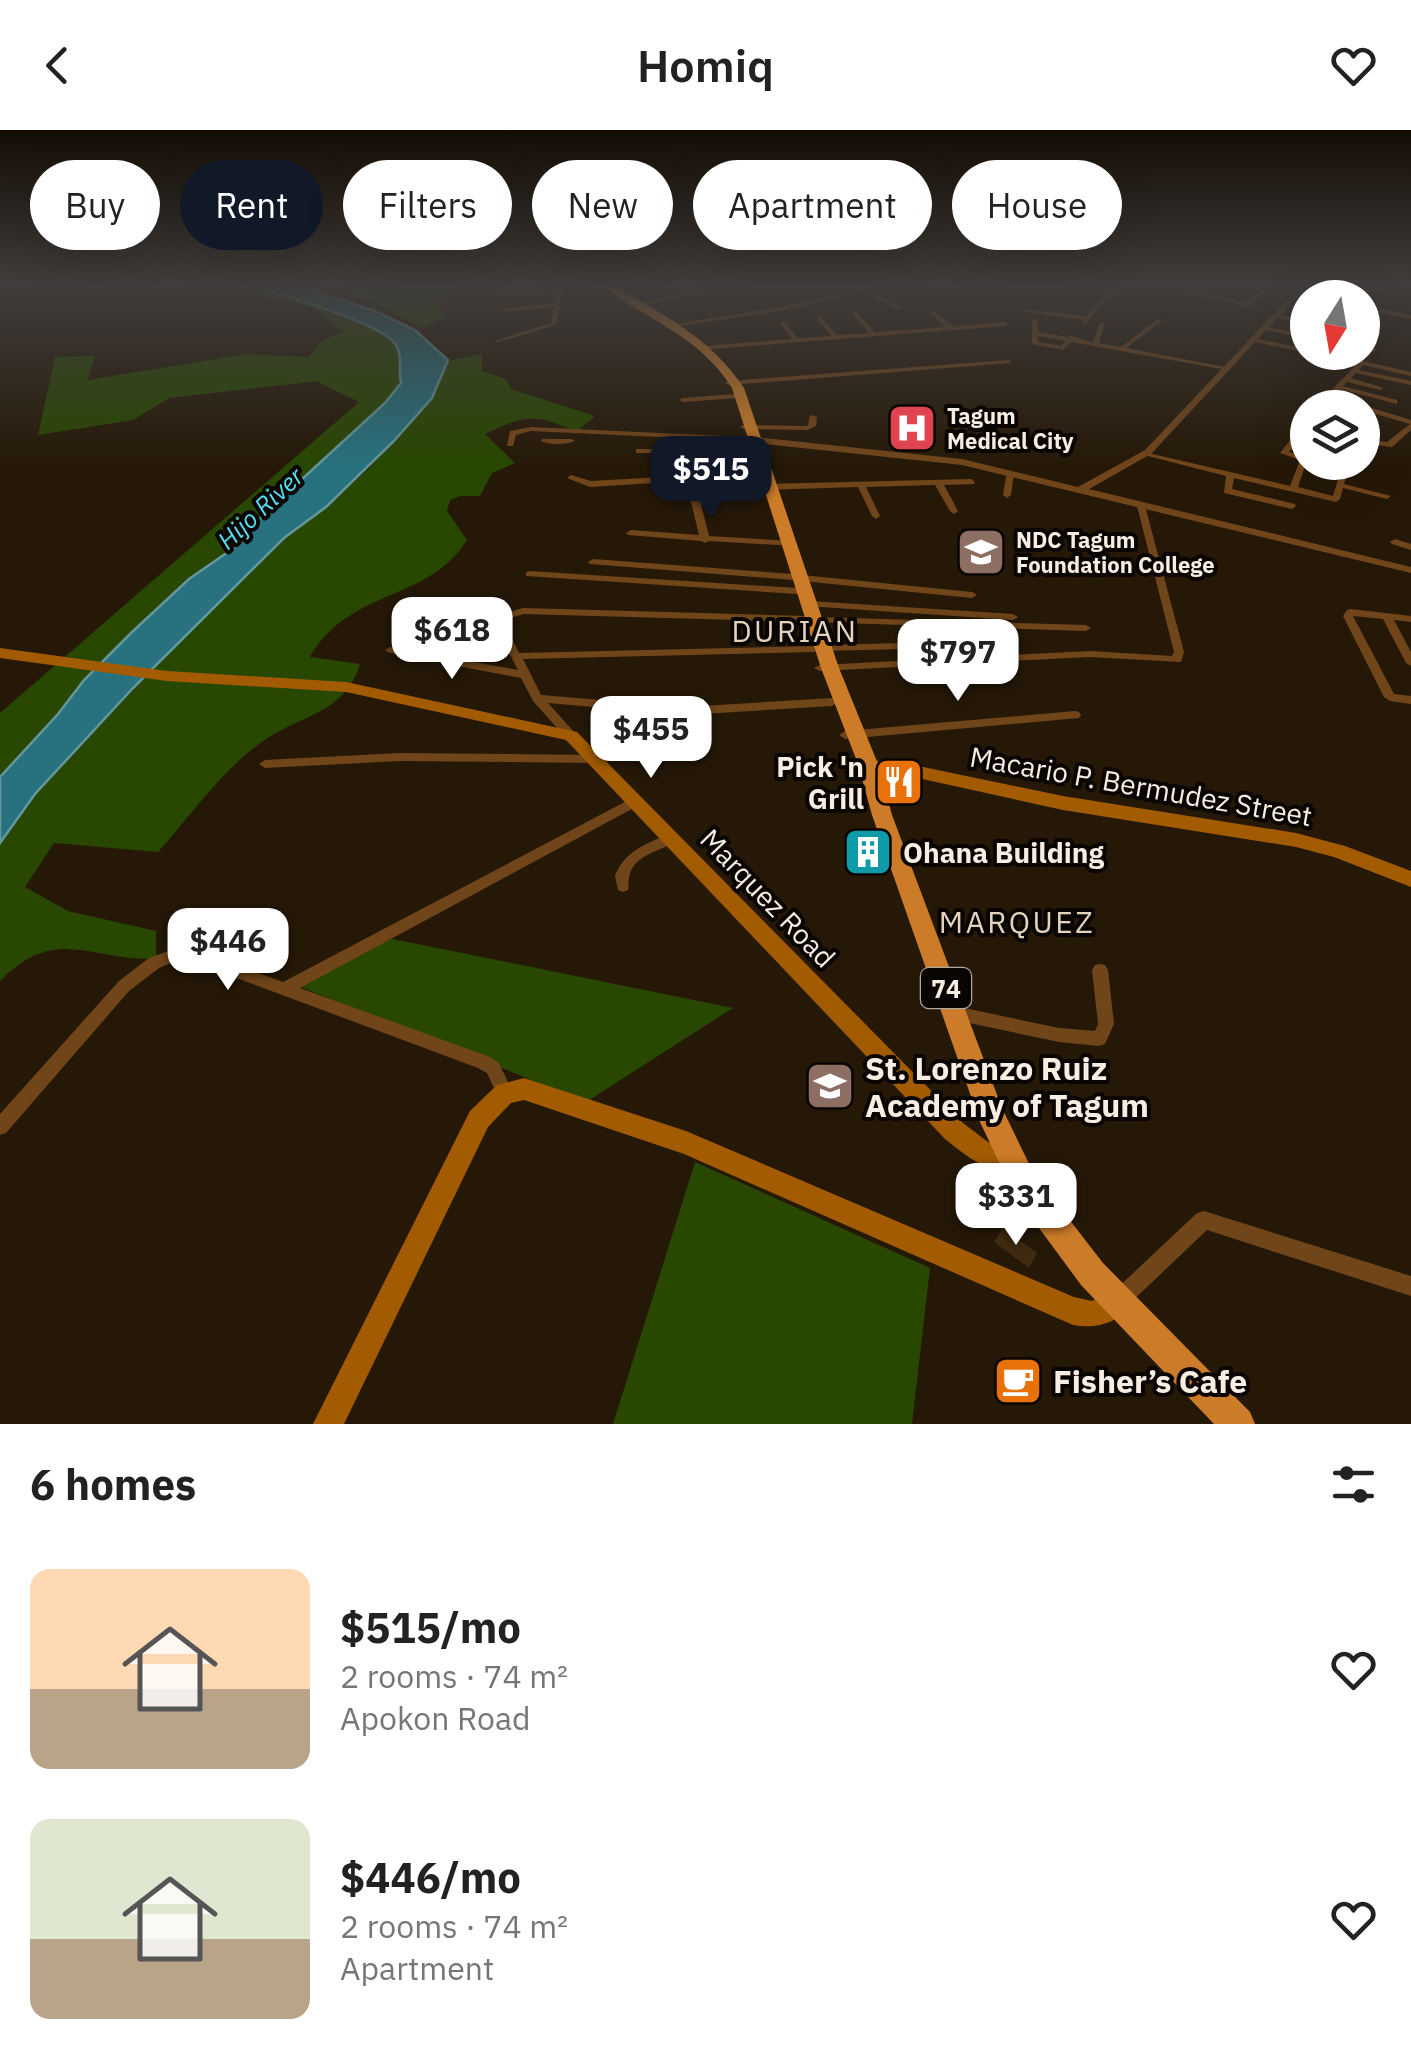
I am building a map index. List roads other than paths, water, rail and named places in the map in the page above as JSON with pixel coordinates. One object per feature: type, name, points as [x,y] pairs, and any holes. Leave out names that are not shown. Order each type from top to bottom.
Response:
[{"type":"highway","name":"74","points":[[700,345],[720,365],[733,387],[825,668],[990,1113],[1012,1161],[1054,1229],[1117,1302],[1238,1424]]},
{"type":"highway","name":"74","points":[[825,668],[832,702],[850,735]]},
{"type":"main road","points":[[0,653],[167,676],[346,687],[571,736]]},
{"type":"main road","name":"Marquez Road","points":[[571,736],[954,1131],[980,1152],[1012,1161]]},
{"type":"main road","name":"Macario P. Bermudez Street","points":[[862,764],[1052,802],[1308,842],[1411,879]]},
{"type":"main road","points":[[328,1424],[479,1120],[505,1093],[524,1089],[546,1093],[686,1143],[1073,1311],[1094,1315],[1117,1302]]},
{"type":"street","points":[[703,347],[721,345]]},
{"type":"street","points":[[1112,345],[1225,369]]},
{"type":"street","points":[[1124,348],[1127,345]]},
{"type":"street","points":[[1080,490],[1144,454],[1247,345]]},
{"type":"street","points":[[683,400],[733,387],[1008,362],[996,351]]},
{"type":"street","points":[[884,356],[896,370]]},
{"type":"street","points":[[914,357],[924,368]]},
{"type":"street","points":[[846,359],[858,373]]},
{"type":"street","points":[[1380,367],[1411,374]]},
{"type":"street","points":[[1334,390],[1355,371],[1411,383]]},
{"type":"street","points":[[1377,390],[1390,379]]},
{"type":"street","points":[[1343,383],[1380,388]]},
{"type":"street","points":[[1343,383],[1359,390]]},
{"type":"street","points":[[1380,398],[1394,402]]},
{"type":"street","points":[[1380,414],[1411,424],[1389,446],[1380,444]]},
{"type":"street","points":[[560,433],[544,444],[636,447],[749,436],[810,428],[812,417]]},
{"type":"street","points":[[510,444],[513,433],[524,430],[749,436],[932,458],[1010,473],[1411,570]]},
{"type":"street","points":[[1144,454],[1230,474],[1292,502]]},
{"type":"street","points":[[1007,495],[1010,473]]},
{"type":"street","points":[[1230,474],[1225,489],[1231,493],[1292,502],[1336,499],[1342,480]]},
{"type":"street","points":[[570,478],[590,484],[690,478],[861,485],[971,482]]},
{"type":"street","points":[[690,478],[704,540]]},
{"type":"street","points":[[1292,502],[1299,480]]},
{"type":"street","points":[[938,484],[954,510]]},
{"type":"street","points":[[861,485],[876,516]]},
{"type":"street","points":[[1339,485],[1388,496]]},
{"type":"street","points":[[825,668],[1078,654],[1177,660],[1179,652],[1141,506]]},
{"type":"street","points":[[631,532],[786,544]]},
{"type":"street","points":[[1395,542],[1411,547]]},
{"type":"street","points":[[594,562],[972,594]]},
{"type":"street","points":[[529,574],[797,582]]},
{"type":"street","points":[[499,623],[506,616],[523,611],[1013,616]]},
{"type":"street","points":[[1411,619],[1351,612],[1348,616],[1390,697],[1411,700]]},
{"type":"street","points":[[810,614],[1086,628]]},
{"type":"street","points":[[448,616],[499,623]]},
{"type":"street","points":[[1387,616],[1411,662]]},
{"type":"street","points":[[499,623],[537,698],[571,736]]},
{"type":"street","points":[[515,656],[942,645]]},
{"type":"street","points":[[390,650],[523,674]]},
{"type":"street","points":[[537,698],[685,711],[832,702]]},
{"type":"street","points":[[850,735],[1075,714]]},
{"type":"street","points":[[264,764],[400,757],[596,760]]},
{"type":"street","points":[[286,988],[636,801]]},
{"type":"street","points":[[622,886],[620,878],[626,863],[672,838]]},
{"type":"street","points":[[0,1127],[124,986],[170,954],[191,955],[484,1062],[494,1068],[505,1093]]},
{"type":"street","points":[[955,1013],[1058,1035],[1099,1039],[1106,1024],[1100,970]]},
{"type":"street","points":[[1117,1302],[1204,1220],[1411,1286]]},
{"type":"water","points":[[396,345],[432,345],[448,360],[432,398],[326,507],[284,538],[133,688],[35,794],[0,843],[0,777],[84,680],[131,633],[189,579],[238,545],[264,514],[385,403],[401,383]]},
{"type":"place","name":"Tagum Medical City","points":[[912,428]]},
{"type":"place","name":"NDC Tagum Foundation College","points":[[981,552]]},
{"type":"place","name":"Pick 'n Grill","points":[[899,782]]},
{"type":"place","name":"Ohana Building","points":[[868,852]]},
{"type":"place","name":"St. Lorenzo Ruiz Academy of Tagum","points":[[830,1086]]},
{"type":"place","name":"Fisher’s Cafe","points":[[1018,1381]]},
{"type":"district","name":"DURIAN","points":[[795,630]]},
{"type":"district","name":"MARQUEZ","points":[[1017,921]]},
{"type":"water label","name":"Hijo River","points":[[260,508]]}]
